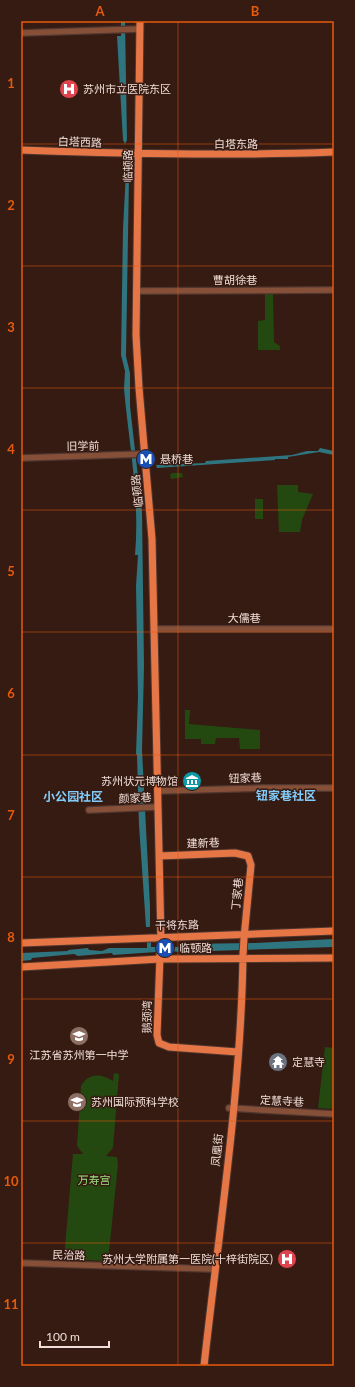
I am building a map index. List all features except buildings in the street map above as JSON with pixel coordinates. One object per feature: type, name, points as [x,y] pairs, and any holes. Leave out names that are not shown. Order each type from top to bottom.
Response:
[{"type":"main road","name":"临顿路","points":[[140,21],[136,291],[137,363],[141,454],[151,522],[161,939],[160,957]]},
{"type":"main road","name":"白塔西路","points":[[21,150],[139,154]]},
{"type":"main road","name":"白塔东路","points":[[139,154],[235,155],[334,152]]},
{"type":"main road","name":"建新巷","points":[[159,856],[235,853],[248,856]]},
{"type":"main road","name":"丁家巷","points":[[244,936],[251,865],[248,856]]},
{"type":"main road","name":"干将东路","points":[[21,943],[149,937],[161,939],[244,936],[334,931]]},
{"type":"main road","name":"凤凰街","points":[[204,1366],[231,1108],[244,936]]},
{"type":"main road","points":[[21,967],[160,957],[243,956],[334,958]]},
{"type":"main road","name":"鹅颈湾","points":[[160,957],[157,1035],[159,1043],[167,1047],[236,1052]]},
{"type":"main road","name":"凤凰街","points":[[199,1366],[231,1108]]},
{"type":"street","points":[[21,33],[140,29]]},
{"type":"street","name":"曹胡徐巷","points":[[136,291],[334,290]]},
{"type":"street","name":"旧学前","points":[[21,458],[141,454]]},
{"type":"street","name":"大儒巷","points":[[154,628],[334,629]]},
{"type":"street","name":"钮家巷","points":[[157,791],[334,788]]},
{"type":"street","name":"颜家巷","points":[[89,810],[157,807]]},
{"type":"street","name":"定慧寺巷","points":[[231,1108],[334,1114]]},
{"type":"street","name":"民治路","points":[[21,1263],[212,1269]]},
{"type":"green space","points":[[265,293],[273,293],[274,342],[280,346],[280,350],[258,350],[258,321],[265,320]]},
{"type":"green space","points":[[172,473],[182,473],[183,477],[171,479],[170,475]]},
{"type":"green space","points":[[277,485],[298,485],[298,492],[313,494],[302,520],[300,532],[279,532]]},
{"type":"green space","points":[[255,499],[263,499],[263,519],[255,519]]},
{"type":"green space","points":[[185,710],[190,710],[189,724],[260,730],[260,749],[240,749],[239,738],[216,738],[215,744],[201,744],[201,739],[185,739]]},
{"type":"green space","points":[[325,1047],[334,1048],[334,1109],[318,1108]]},
{"type":"green space","name":"万寿宫","points":[[114,1073],[119,1074],[113,1148],[106,1156],[117,1157],[118,1165],[108,1261],[64,1259],[73,1154],[83,1154],[77,1146],[81,1086],[87,1079],[95,1076],[108,1078],[113,1081]]},
{"type":"water","points":[[121,21],[125,21],[127,140],[125,144],[123,140],[117,36],[121,36]]},
{"type":"water","points":[[126,171],[129,176],[126,356],[130,373],[130,406],[142,512],[144,667],[142,750],[150,927],[146,927],[136,754],[138,698],[136,586],[138,555],[135,555],[135,492],[124,389],[125,371],[121,355],[123,229]]},
{"type":"water","points":[[320,448],[334,451],[334,455],[319,452],[288,457],[288,459],[157,468],[156,465],[205,463],[206,461],[292,455],[307,451],[318,451]]},
{"type":"water","points":[[334,939],[334,947],[180,952],[171,951],[113,955],[112,953],[78,956],[74,954],[32,958],[31,960],[21,961],[21,953],[68,951],[88,948],[89,950],[102,951],[109,948],[147,948],[147,942],[151,942],[151,947],[179,947],[180,944],[255,943]]},
{"type":"place","name":"苏州市立医院东区","points":[[69,89]]},
{"type":"place","name":"悬桥巷","points":[[146,459]]},
{"type":"place","name":"苏州状元博物馆","points":[[192,781]]},
{"type":"place","name":"临顿路","points":[[165,948]]},
{"type":"place","name":"江苏省苏州第一中学","points":[[79,1036]]},
{"type":"place","name":"定慧寺","points":[[278,1062]]},
{"type":"place","name":"苏州国际预科学校","points":[[77,1102]]},
{"type":"place","name":"苏州大学附属第一医院(十梓街院区)","points":[[287,1259]]},
{"type":"district","name":"钮家巷社区","points":[[286,796]]},
{"type":"district","name":"小公园社区","points":[[73,797]]}]
